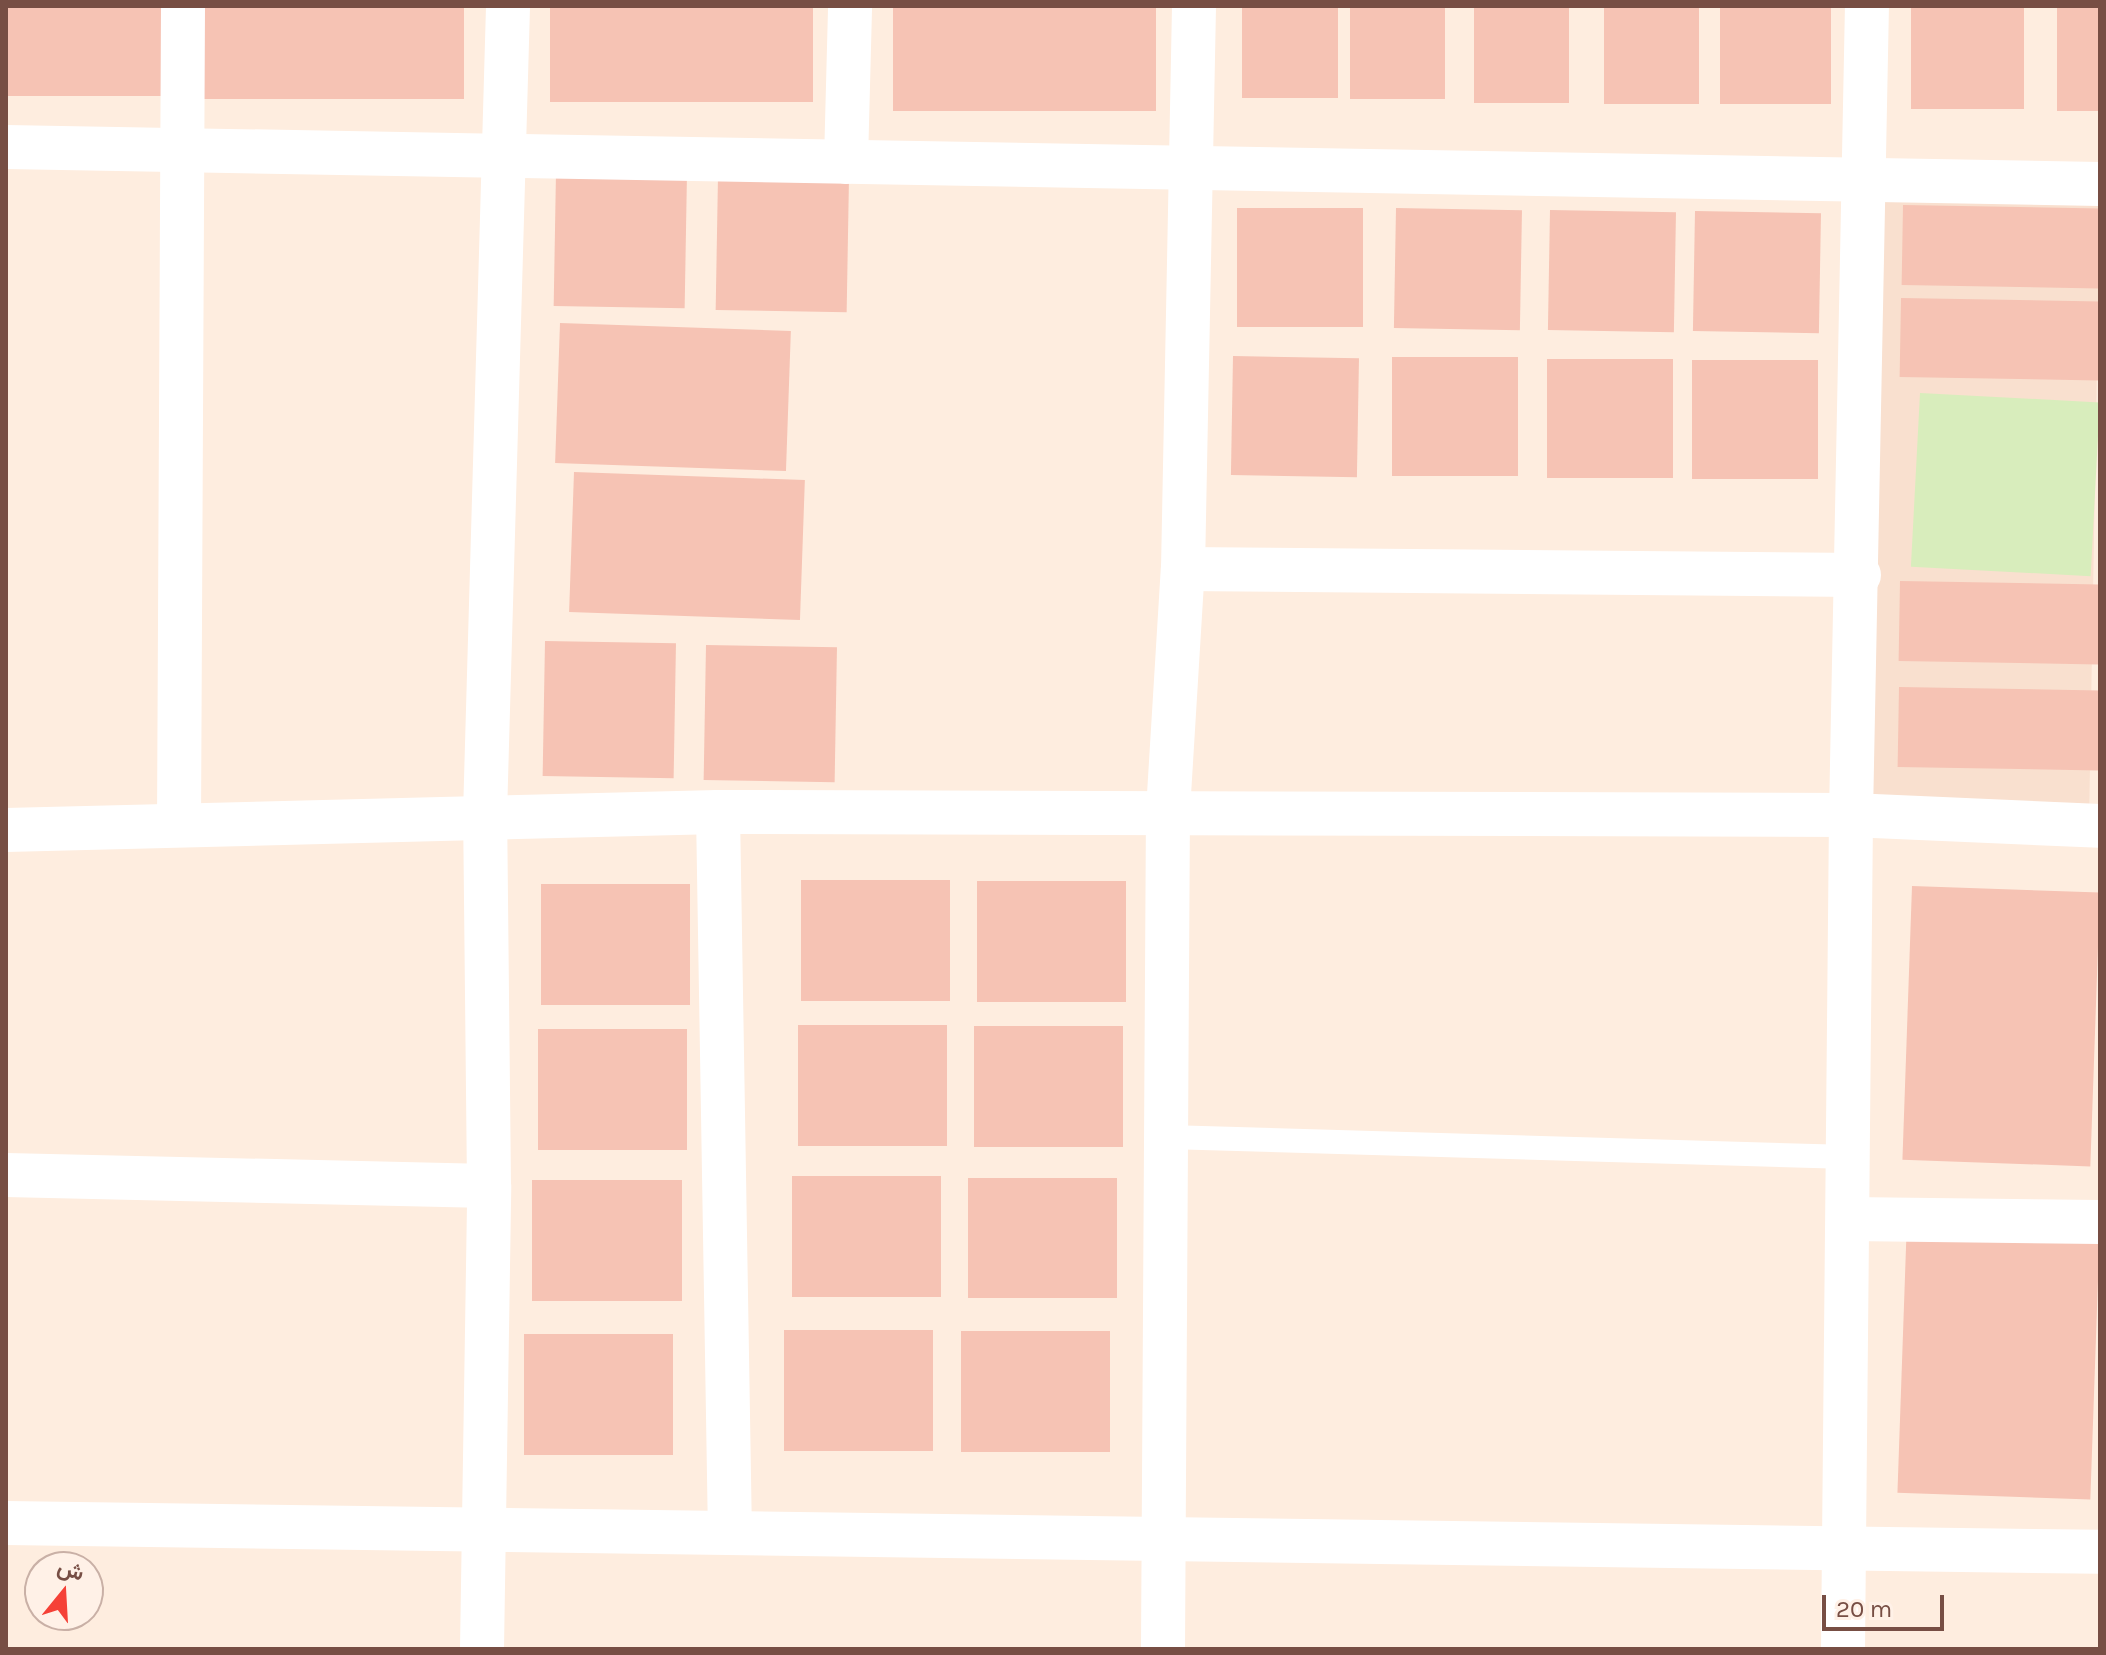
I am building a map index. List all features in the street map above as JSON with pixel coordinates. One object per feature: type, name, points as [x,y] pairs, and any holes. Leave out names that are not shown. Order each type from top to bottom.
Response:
[{"type":"street","points":[[179,825],[183,6]]},
{"type":"street","points":[[482,1649],[489,1186],[485,815],[508,6]]},
{"type":"street","points":[[846,162],[850,6]]},
{"type":"street","points":[[1163,1649],[1168,811],[1183,569],[1194,6]]},
{"type":"street","points":[[1843,1649],[1851,815],[1859,575],[1867,6]]},
{"type":"street","points":[[6,147],[2100,184]]},
{"type":"street","points":[[1183,569],[1859,575]]},
{"type":"street","points":[[6,830],[485,815],[1168,811],[1851,815],[2100,826]]},
{"type":"street","points":[[718,812],[730,1533]]},
{"type":"street","points":[[6,1175],[489,1186]]},
{"type":"street","points":[[1849,1219],[2100,1222]]},
{"type":"street","points":[[6,1523],[2100,1552]]},
{"type":"lane","points":[[1167,1137],[1850,1157]]},
{"type":"shaded area","points":[[1879,190],[2100,194],[2089,806],[1868,802]]},
{"type":"green space","points":[[1920,393],[2100,402],[2091,576],[1911,567]]},
{"type":"building","points":[[6,6],[162,6],[162,96],[6,96]]},
{"type":"building","points":[[201,6],[464,6],[464,99],[201,99]]},
{"type":"building","points":[[550,6],[813,6],[813,102],[550,102]]},
{"type":"building","points":[[893,6],[1156,6],[1156,111],[893,111]]},
{"type":"building","points":[[1242,6],[1338,6],[1338,98],[1242,98]]},
{"type":"building","points":[[1350,6],[1445,6],[1445,99],[1350,99]]},
{"type":"building","points":[[1474,6],[1569,6],[1569,103],[1474,103]]},
{"type":"building","points":[[1604,6],[1699,6],[1699,104],[1604,104]]},
{"type":"building","points":[[1720,6],[1831,6],[1831,104],[1720,104]]},
{"type":"building","points":[[1911,6],[2024,6],[2024,109],[1911,109]]},
{"type":"building","points":[[2057,6],[2100,6],[2100,111],[2057,111]]},
{"type":"building","points":[[556,172],[687,174],[685,308],[554,306]]},
{"type":"building","points":[[718,176],[849,178],[847,312],[716,310]]},
{"type":"building","points":[[1903,205],[2100,208],[2099,288],[1902,285]]},
{"type":"building","points":[[1237,208],[1363,208],[1363,327],[1237,327]]},
{"type":"building","points":[[1396,208],[1522,210],[1520,330],[1394,328]]},
{"type":"building","points":[[1550,210],[1676,212],[1674,332],[1548,330]]},
{"type":"building","points":[[1695,211],[1821,213],[1819,333],[1693,331]]},
{"type":"building","points":[[1901,298],[2100,301],[2099,380],[1900,377]]},
{"type":"building","points":[[560,323],[791,331],[786,471],[555,463]]},
{"type":"building","points":[[1233,356],[1359,358],[1357,477],[1231,475]]},
{"type":"building","points":[[1392,357],[1518,357],[1518,476],[1392,476]]},
{"type":"building","points":[[1547,359],[1673,359],[1673,478],[1547,478]]},
{"type":"building","points":[[1692,360],[1818,360],[1818,479],[1692,479]]},
{"type":"building","points":[[574,472],[805,480],[800,620],[569,612]]},
{"type":"building","points":[[1900,581],[2100,584],[2099,664],[1899,661]]},
{"type":"building","points":[[545,641],[676,643],[674,778],[543,776]]},
{"type":"building","points":[[706,645],[837,647],[835,782],[704,780]]},
{"type":"building","points":[[1899,687],[2100,691],[2099,770],[1898,767]]},
{"type":"building","points":[[801,880],[950,880],[950,1001],[801,1001]]},
{"type":"building","points":[[977,881],[1126,881],[1126,1002],[977,1002]]},
{"type":"building","points":[[541,884],[690,884],[690,1005],[541,1005]]},
{"type":"building","points":[[1912,886],[2100,893],[2090,1166],[1902,1160]]},
{"type":"building","points":[[798,1025],[947,1025],[947,1146],[798,1146]]},
{"type":"building","points":[[974,1026],[1123,1026],[1123,1147],[974,1147]]},
{"type":"building","points":[[538,1029],[687,1029],[687,1150],[538,1150]]},
{"type":"building","points":[[792,1176],[941,1176],[941,1297],[792,1297]]},
{"type":"building","points":[[968,1178],[1117,1178],[1117,1298],[968,1298]]},
{"type":"building","points":[[532,1180],[682,1180],[682,1301],[532,1301]]},
{"type":"building","points":[[1907,1219],[2100,1226],[2090,1500],[1897,1493]]},
{"type":"building","points":[[784,1330],[933,1330],[933,1451],[784,1451]]},
{"type":"building","points":[[961,1331],[1110,1331],[1110,1452],[961,1452]]},
{"type":"building","points":[[524,1334],[673,1334],[673,1455],[524,1455]]}]
